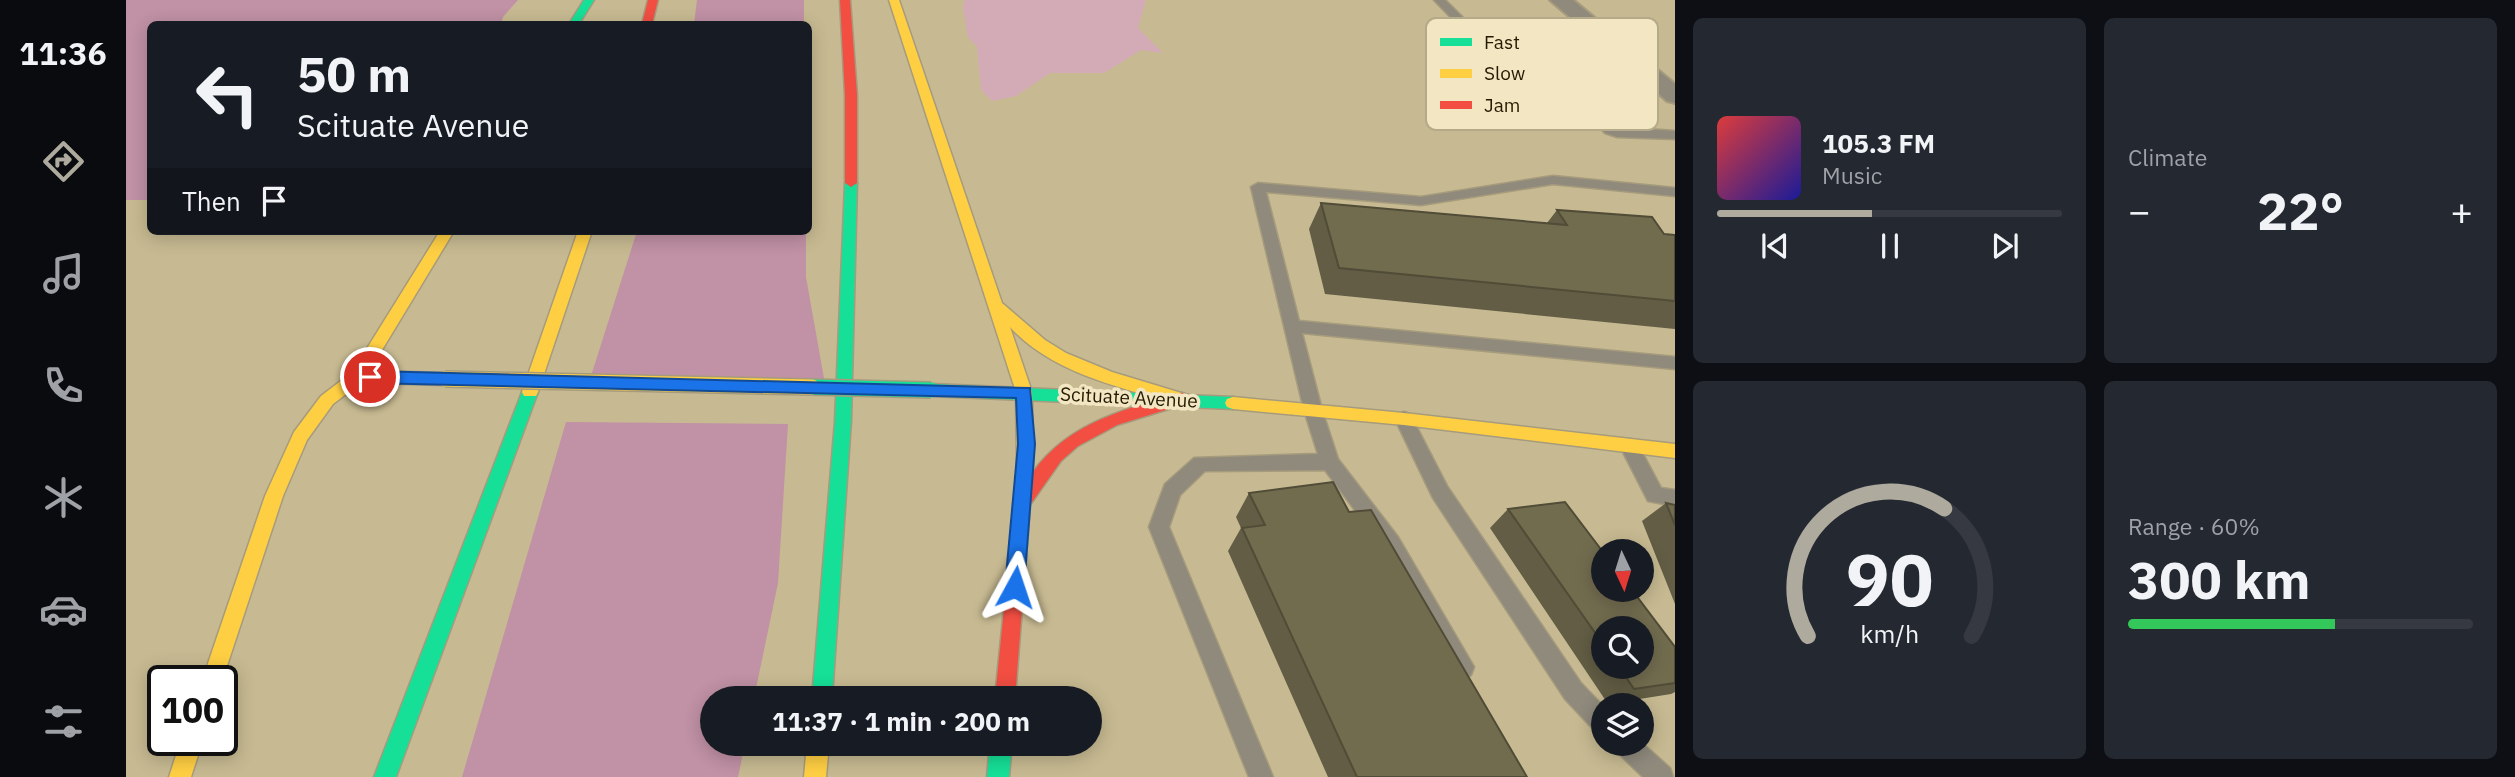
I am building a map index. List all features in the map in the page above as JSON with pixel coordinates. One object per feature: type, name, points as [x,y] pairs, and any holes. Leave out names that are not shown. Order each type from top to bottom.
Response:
[{"type":"main road","points":[[577,21],[589,0]]},
{"type":"main road","points":[[648,21],[653,0]]},
{"type":"main road","points":[[823,686],[839,495],[849,295],[851,124],[845,0]]},
{"type":"main road","points":[[894,0],[1024,392],[1026,444],[1006,686]]},
{"type":"main road","points":[[217,665],[274,496],[300,437],[327,400],[348,384],[370,377],[370,364],[378,343],[445,235]]},
{"type":"main road","points":[[385,777],[521,418],[584,235]]},
{"type":"main road","points":[[993,293],[1013,326],[1048,352],[1083,367],[1182,399]]},
{"type":"main road","name":"Scituate Avenue","points":[[370,377],[1024,392],[1182,399],[1404,419],[1675,451]]},
{"type":"main road","points":[[1020,532],[1024,506],[1035,478],[1042,466],[1062,446],[1093,428],[1182,399]]},
{"type":"main road","points":[[180,777],[187,756]]},
{"type":"main road","points":[[815,777],[817,756]]},
{"type":"main road","points":[[998,777],[1000,756]]},
{"type":"street","points":[[1562,1],[1582,18]]},
{"type":"street","points":[[1658,82],[1675,96]]},
{"type":"lane","points":[[1439,0],[1457,18]]},
{"type":"lane","points":[[1610,130],[1617,133],[1675,135]]},
{"type":"lane","points":[[1472,683],[1391,543],[1330,462],[1313,410],[1258,187],[1421,201],[1553,180],[1675,192]]},
{"type":"lane","points":[[1294,326],[1675,363]]},
{"type":"lane","points":[[1404,419],[1440,492],[1573,691],[1591,710]]},
{"type":"lane","points":[[1629,446],[1655,495],[1675,498]]},
{"type":"lane","points":[[1261,777],[1159,527],[1172,489],[1201,463],[1285,465],[1330,462]]},
{"type":"lane","points":[[1638,756],[1661,777]]},
{"type":"shaded area","points":[[126,0],[518,0],[502,21],[147,21],[147,200],[126,200]]},
{"type":"shaded area","points":[[697,0],[804,0],[804,21],[694,21]]},
{"type":"shaded area","points":[[965,0],[1146,0],[1138,28],[1163,53],[1141,50],[1104,73],[1050,73],[1016,96],[992,101],[981,90],[977,47],[968,37],[963,7]]},
{"type":"shaded area","points":[[636,235],[806,235],[806,277],[825,384],[591,376]]},
{"type":"shaded area","points":[[566,422],[788,424],[778,583],[757,686],[700,686],[700,756],[742,756],[738,777],[462,777]]},
{"type":"building","points":[[1321,203],[1567,225],[1557,210],[1652,217],[1664,234],[1675,235],[1675,301],[1339,268]]},
{"type":"building","points":[[1333,482],[1349,512],[1371,510],[1527,777],[1357,777],[1242,528],[1265,525],[1249,493]]},
{"type":"building","points":[[1565,502],[1593,539],[1591,539],[1591,602],[1641,602],[1652,616],[1591,616],[1591,627],[1508,509]]},
{"type":"building","points":[[1666,503],[1675,505],[1675,525]]},
{"type":"building","points":[[1654,619],[1675,647],[1675,683],[1634,689],[1627,679],[1654,679]]},
{"type":"traffic: fast","points":[[576,21],[589,0]]},
{"type":"traffic: fast","points":[[823,686],[843,421],[851,183]]},
{"type":"traffic: fast","points":[[370,377],[445,379]]},
{"type":"traffic: fast","points":[[812,387],[931,390]]},
{"type":"traffic: fast","points":[[931,390],[1233,403]]},
{"type":"traffic: fast","points":[[385,777],[530,392]]},
{"type":"traffic: fast","points":[[998,777],[1000,756]]},
{"type":"traffic: slow","points":[[894,0],[1024,392],[1025,466]]},
{"type":"traffic: slow","points":[[217,665],[274,496],[300,437],[327,400],[348,384],[370,377],[374,350],[445,235]]},
{"type":"traffic: slow","points":[[530,392],[584,235]]},
{"type":"traffic: slow","points":[[1001,308],[1019,328],[1061,357],[1107,377],[1182,399]]},
{"type":"traffic: slow","points":[[445,379],[812,387]]},
{"type":"traffic: slow","points":[[1233,403],[1404,419],[1675,451]]},
{"type":"traffic: slow","points":[[180,777],[187,756]]},
{"type":"traffic: slow","points":[[815,777],[817,756]]},
{"type":"traffic: jam","points":[[648,21],[653,0]]},
{"type":"traffic: jam","points":[[845,0],[851,95],[851,183]]},
{"type":"traffic: jam","points":[[1027,499],[1040,475],[1072,441],[1112,421],[1182,399]]},
{"type":"traffic: jam","points":[[1006,686],[1025,466]]},
{"type":"route","points":[[370,377],[1024,392],[1026,462],[1015,587]]}]
